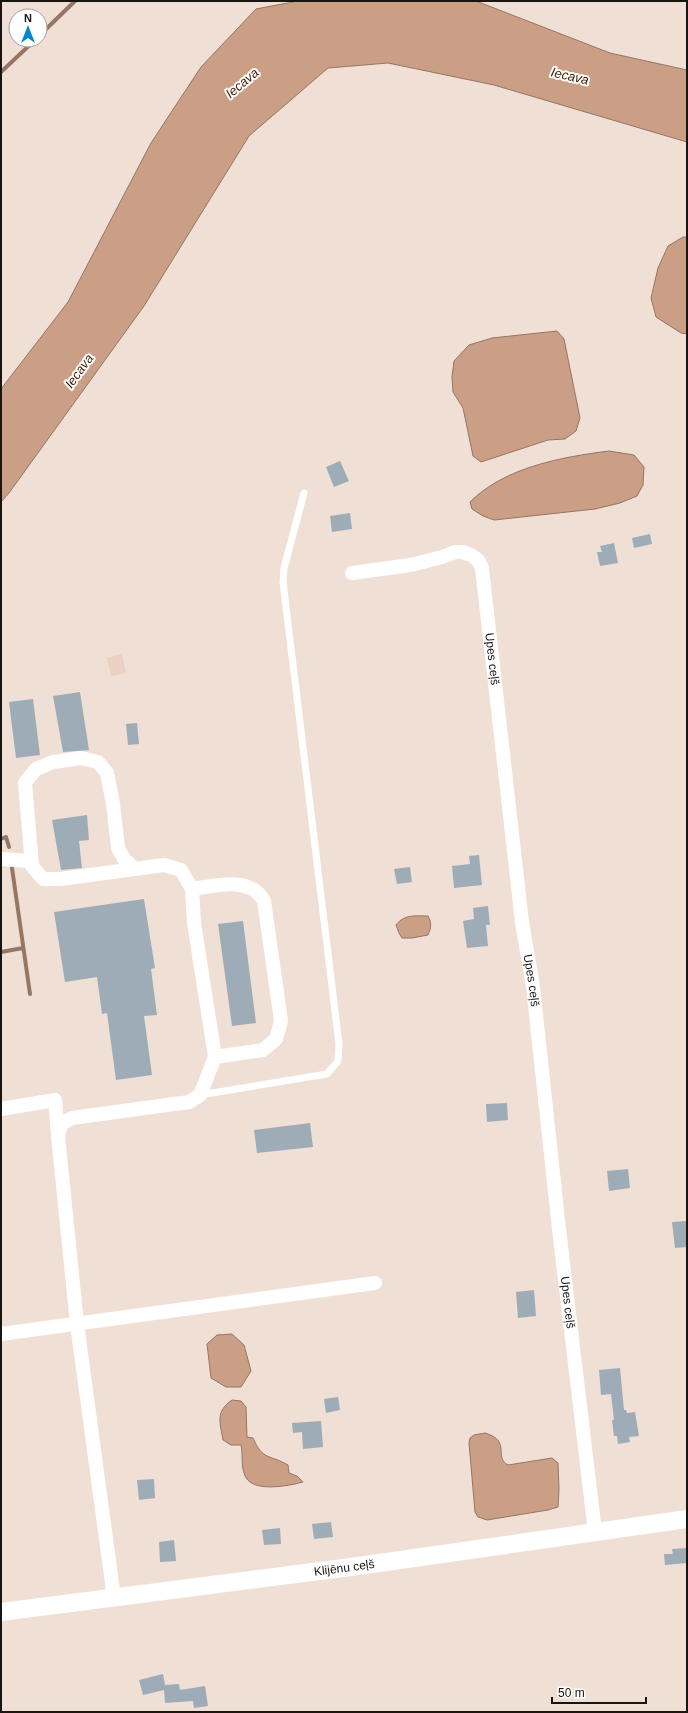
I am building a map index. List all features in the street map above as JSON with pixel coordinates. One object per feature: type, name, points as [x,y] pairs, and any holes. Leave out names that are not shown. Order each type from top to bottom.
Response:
[{"type":"street","name":"Upes ceļš","points":[[352,573],[411,565],[442,557],[454,552],[462,552],[471,555],[478,560],[482,568],[522,922],[533,987],[559,1229],[595,1532]]},
{"type":"street","points":[[58,1136],[61,1124],[72,1118],[189,1102],[200,1095],[215,1056],[194,922],[192,889],[181,870],[164,866],[134,868],[61,879],[43,879],[32,866],[25,783],[36,768],[53,762],[82,758],[98,762],[107,772],[113,804],[118,848],[124,859],[134,868]]},
{"type":"street","points":[[1,859],[32,861]]},
{"type":"street","points":[[192,889],[234,883],[248,886],[260,894],[264,901],[280,1013],[281,1021],[276,1039],[263,1050],[215,1056]]},
{"type":"street","points":[[1,1109],[55,1100],[77,1324],[114,1598]]},
{"type":"street","points":[[1,1334],[375,1283]]},
{"type":"street","name":"Klijēnu ceļš","points":[[1,1612],[352,1567],[687,1519]]},
{"type":"lane","points":[[200,1095],[327,1074],[338,1061],[338,1036],[282,582],[284,568],[304,493]]},
{"type":"shaded area","points":[[122,654],[126,673],[111,676],[107,658]]},
{"type":"water","name":"Iecava","points":[[298,1],[476,1],[610,53],[687,70],[687,142],[494,85],[388,63],[328,68],[249,136],[144,306],[1,502],[1,389],[68,302],[151,143],[201,67],[256,9]]},
{"type":"water","points":[[683,237],[687,237],[687,334],[681,333],[656,317],[651,298],[658,268],[668,246]]},
{"type":"water","points":[[557,331],[564,339],[580,418],[576,431],[565,439],[548,440],[481,462],[473,456],[463,408],[453,392],[452,377],[454,361],[469,345],[492,338]]},
{"type":"water","points":[[609,451],[634,455],[644,467],[643,485],[637,496],[620,503],[595,509],[494,520],[483,516],[472,509],[470,502],[484,490],[517,472],[554,461]]},
{"type":"water","points":[[410,916],[428,916],[431,926],[428,935],[402,938],[396,925],[399,921]]},
{"type":"water","points":[[232,1334],[244,1345],[251,1371],[241,1387],[226,1387],[211,1378],[207,1344],[217,1335]]},
{"type":"water","points":[[232,1400],[241,1401],[246,1407],[247,1437],[253,1438],[263,1454],[288,1465],[289,1473],[297,1476],[303,1482],[270,1487],[253,1484],[247,1480],[243,1470],[241,1445],[231,1445],[223,1440],[220,1423],[221,1413],[227,1404]]},
{"type":"water","points":[[485,1433],[498,1440],[502,1458],[508,1465],[552,1458],[558,1463],[558,1507],[487,1520],[478,1517],[475,1512],[469,1443],[470,1438],[474,1435]]},
{"type":"building","points":[[340,461],[349,481],[334,487],[326,467]]},
{"type":"building","points":[[350,513],[352,529],[332,532],[330,516]]},
{"type":"building","points":[[650,534],[652,544],[634,548],[632,538]]},
{"type":"building","points":[[614,543],[618,563],[600,566],[597,552],[602,552],[600,546]]},
{"type":"building","points":[[80,692],[89,750],[63,752],[53,696]]},
{"type":"building","points":[[33,699],[40,755],[16,758],[9,702]]},
{"type":"building","points":[[137,723],[139,744],[128,745],[126,724]]},
{"type":"building","points":[[87,815],[89,840],[79,841],[82,868],[61,870],[52,820]]},
{"type":"building","points":[[479,855],[482,885],[454,888],[452,866],[470,864],[469,856]]},
{"type":"building","points":[[410,867],[412,882],[397,884],[394,869]]},
{"type":"building","points":[[144,899],[155,968],[151,969],[157,1015],[144,1016],[152,1075],[116,1080],[107,1013],[102,1014],[97,977],[65,982],[54,912]]},
{"type":"building","points":[[488,906],[490,925],[486,925],[488,946],[467,948],[463,921],[474,919],[473,908]]},
{"type":"building","points":[[243,921],[256,1023],[232,1026],[218,924]]},
{"type":"building","points":[[507,1103],[508,1120],[487,1122],[486,1104]]},
{"type":"building","points":[[310,1123],[313,1147],[257,1153],[254,1130]]},
{"type":"building","points":[[628,1169],[630,1188],[609,1191],[607,1171]]},
{"type":"building","points":[[687,1221],[687,1247],[675,1248],[672,1222]]},
{"type":"building","points":[[534,1290],[536,1316],[518,1318],[516,1292]]},
{"type":"building","points":[[620,1368],[624,1410],[626,1410],[627,1413],[635,1412],[639,1436],[629,1437],[630,1442],[618,1444],[617,1436],[614,1436],[611,1394],[601,1395],[599,1370]]},
{"type":"building","points":[[338,1397],[340,1410],[326,1413],[324,1399]]},
{"type":"building","points":[[321,1421],[323,1447],[303,1449],[302,1432],[293,1433],[292,1423]]},
{"type":"building","points":[[154,1479],[155,1498],[139,1500],[137,1480]]},
{"type":"building","points":[[331,1522],[333,1537],[314,1539],[312,1524]]},
{"type":"building","points":[[280,1528],[281,1544],[264,1545],[262,1530]]},
{"type":"building","points":[[174,1540],[176,1561],[160,1562],[159,1542]]},
{"type":"building","points":[[687,1548],[687,1563],[665,1565],[664,1554],[673,1554],[672,1549]]},
{"type":"building","points":[[163,1674],[165,1685],[179,1684],[180,1690],[205,1686],[208,1706],[194,1708],[193,1701],[165,1703],[164,1690],[143,1695],[139,1680]]},
{"type":"waterway","points":[[48,27],[75,1]]},
{"type":"waterway","points":[[1,72],[26,48]]},
{"type":"waterway","points":[[1,839],[6,837],[9,847]]},
{"type":"waterway","points":[[12,868],[30,994]]},
{"type":"waterway","points":[[1,952],[23,948]]}]
